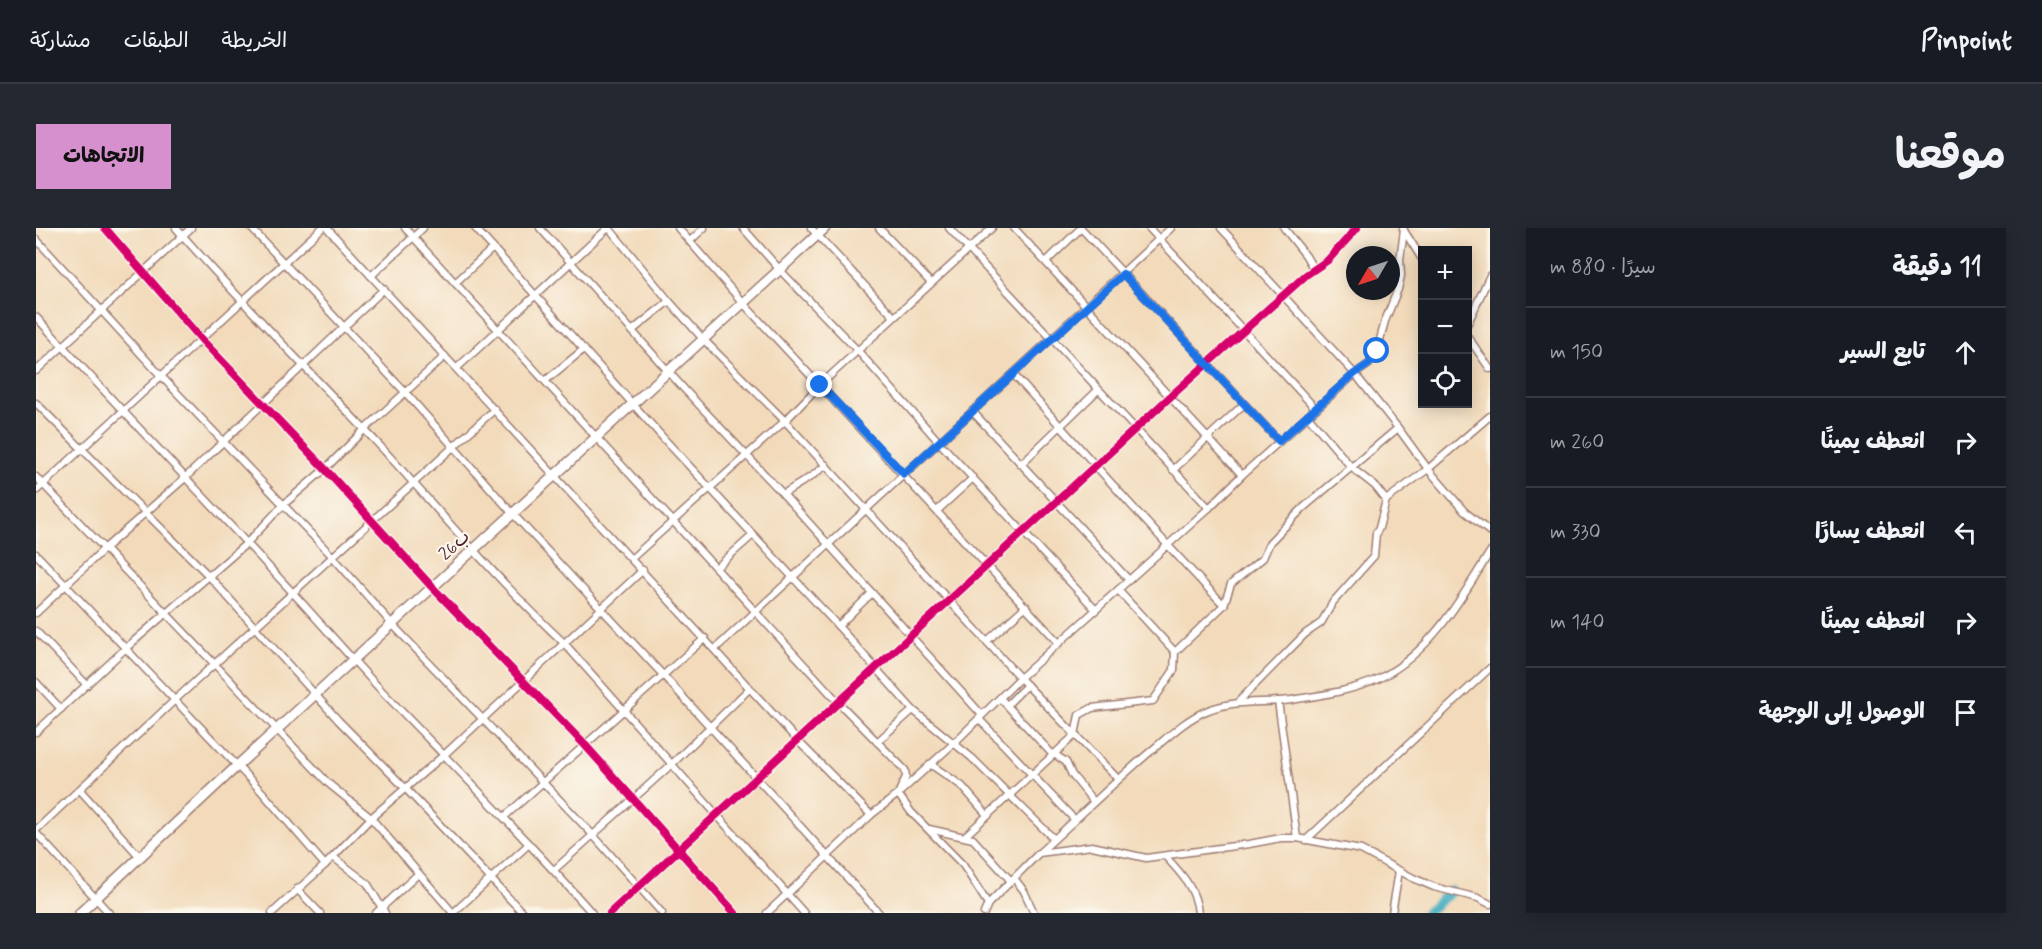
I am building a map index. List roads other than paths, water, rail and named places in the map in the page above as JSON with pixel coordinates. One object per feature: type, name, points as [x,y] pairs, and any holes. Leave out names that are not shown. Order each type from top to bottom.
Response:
[{"type":"highway","name":"26ب","points":[[80,913],[237,766],[780,270],[814,232],[825,228]]},
{"type":"street","points":[[105,228],[202,340],[325,469],[432,587],[585,745],[735,913]]},
{"type":"street","points":[[176,228],[243,303],[414,483],[523,605],[564,643],[804,913]]},
{"type":"street","points":[[36,370],[191,228]]},
{"type":"street","points":[[252,228],[405,392],[513,514],[710,726],[879,913]]},
{"type":"street","points":[[36,491],[322,228]]},
{"type":"street","points":[[327,228],[798,741],[871,815]]},
{"type":"street","points":[[405,228],[755,612],[905,770],[906,777],[898,794]]},
{"type":"street","points":[[371,276],[423,228]]},
{"type":"street","points":[[475,228],[913,710],[972,758],[1054,839]]},
{"type":"street","points":[[540,228],[911,636],[1031,776],[1075,820]]},
{"type":"street","points":[[457,368],[609,228],[669,301],[704,339],[785,421],[1020,678],[1118,779]]},
{"type":"street","points":[[678,228],[744,303],[1059,643]]},
{"type":"street","points":[[690,241],[704,228]]},
{"type":"street","points":[[743,228],[1096,610]]},
{"type":"street","points":[[879,228],[931,283]]},
{"type":"street","points":[[949,228],[1134,430],[1209,508]]},
{"type":"street","points":[[632,558],[785,421],[820,385],[992,228]]},
{"type":"street","points":[[1014,228],[1242,475]]},
{"type":"street","points":[[1046,262],[1081,228],[1279,441]]},
{"type":"street","points":[[1149,228],[1316,409]]},
{"type":"street","points":[[715,649],[1171,228]]},
{"type":"street","points":[[1221,228],[1354,374],[1464,511],[1490,532]]},
{"type":"street","points":[[1284,228],[1314,270]]},
{"type":"street","points":[[1290,228],[1292,237]]},
{"type":"street","points":[[610,913],[1171,396],[1283,296],[1328,260],[1357,228]]},
{"type":"street","points":[[1403,229],[1418,253]]},
{"type":"street","points":[[766,913],[871,815],[953,744],[1020,678],[1209,508],[1279,441],[1354,374],[1369,364],[1377,351],[1385,321],[1398,290],[1401,276],[1403,229]]},
{"type":"street","points":[[814,232],[894,317]]},
{"type":"street","points":[[36,239],[162,377],[333,556],[392,624],[593,835],[662,913]]},
{"type":"street","points":[[455,284],[493,248]]},
{"type":"street","points":[[1472,313],[1490,275]]},
{"type":"street","points":[[36,613],[184,478],[384,289]]},
{"type":"street","points":[[633,330],[669,301]]},
{"type":"street","points":[[36,317],[293,592],[353,660],[445,754],[592,913]]},
{"type":"street","points":[[1472,344],[1490,369]]},
{"type":"street","points":[[545,381],[584,349]]},
{"type":"street","points":[[36,732],[126,648],[247,543],[284,505],[446,356]]},
{"type":"street","points":[[1013,374],[1097,465],[1166,546],[1224,605]]},
{"type":"street","points":[[1021,464],[1098,390]]},
{"type":"street","points":[[36,403],[209,576],[315,695],[523,913]]},
{"type":"street","points":[[1173,470],[1244,404]]},
{"type":"street","points":[[109,913],[36,832],[176,699],[495,409]]},
{"type":"street","points":[[972,411],[1129,580]]},
{"type":"street","points":[[1308,416],[1352,468],[1368,480],[1386,500]]},
{"type":"street","points":[[1237,702],[1305,634],[1321,623],[1333,602],[1374,556],[1376,533],[1386,500],[1428,469],[1490,416]]},
{"type":"street","points":[[965,836],[1075,735],[1079,715],[1092,708],[1153,701],[1174,670],[1175,652],[1224,605],[1231,584],[1263,558],[1270,542],[1303,508],[1398,428]]},
{"type":"street","points":[[783,494],[826,465]]},
{"type":"street","points":[[36,477],[329,784],[372,818],[453,913],[529,844]]},
{"type":"street","points":[[938,510],[973,478]]},
{"type":"street","points":[[716,568],[753,535]]},
{"type":"street","points":[[984,913],[988,904],[1039,852],[1118,779],[1178,728],[1205,711],[1237,702],[1278,701],[1352,688],[1380,677],[1405,661],[1443,622],[1468,588],[1490,552]]},
{"type":"street","points":[[36,554],[176,699],[325,865]]},
{"type":"street","points":[[272,913],[372,818],[445,754],[643,570]]},
{"type":"street","points":[[1118,590],[1175,652]]},
{"type":"street","points":[[838,626],[872,593]]},
{"type":"street","points":[[987,641],[1026,606]]},
{"type":"street","points":[[36,631],[87,685]]},
{"type":"street","points":[[504,817],[705,638]]},
{"type":"street","points":[[1306,840],[1490,668]]},
{"type":"street","points":[[36,682],[61,709]]},
{"type":"street","points":[[1007,705],[1027,685]]},
{"type":"street","points":[[554,870],[672,764],[750,688]]},
{"type":"street","points":[[1000,698],[1053,755],[1066,762],[1072,775],[1094,802]]},
{"type":"street","points":[[1278,701],[1297,838]]},
{"type":"street","points":[[877,742],[913,710]]},
{"type":"street","points":[[930,764],[962,786],[988,816]]},
{"type":"street","points":[[80,790],[140,858]]},
{"type":"street","points":[[898,794],[963,865],[988,904]]},
{"type":"street","points":[[928,829],[973,839],[1024,891],[1034,913]]},
{"type":"street","points":[[1039,852],[1092,846],[1146,858],[1281,838],[1297,838],[1361,850],[1434,887],[1465,894],[1490,904]]},
{"type":"street","points":[[1165,856],[1184,876],[1196,896],[1198,913]]},
{"type":"street","points":[[333,857],[367,882],[381,911],[418,874]]},
{"type":"street","points":[[1392,913],[1399,870]]},
{"type":"street","points":[[297,889],[320,913]]},
{"type":"waterway","points":[[1426,913],[1451,891]]}]
